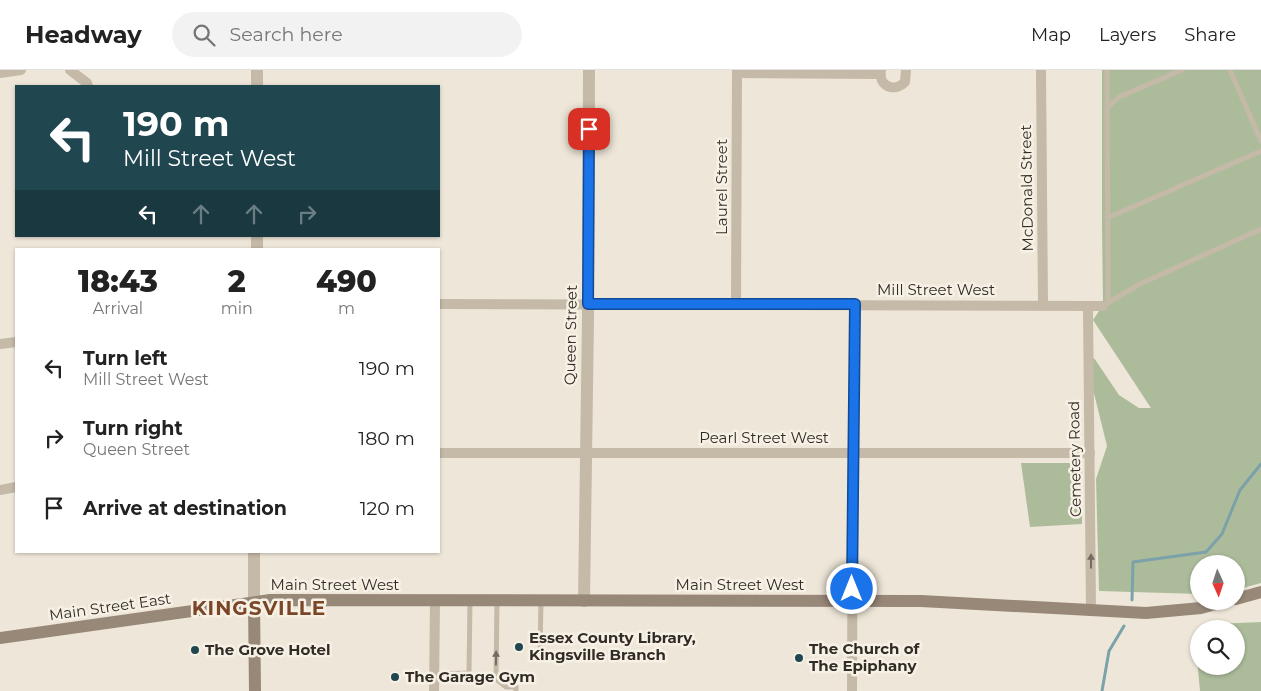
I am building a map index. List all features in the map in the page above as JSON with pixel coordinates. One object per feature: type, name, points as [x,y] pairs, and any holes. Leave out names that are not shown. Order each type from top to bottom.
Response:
[{"type":"main road","points":[[1245,596],[1261,592]]},
{"type":"main road","name":"Main Street West","points":[[254,603],[270,600],[852,601],[961,602],[1146,613],[1190,609]]},
{"type":"main road","name":"Main Street East","points":[[0,638],[254,603]]},
{"type":"main road","points":[[254,603],[255,691]]},
{"type":"street","points":[[0,73],[21,70]]},
{"type":"street","points":[[70,70],[88,85]]},
{"type":"street","points":[[257,70],[257,85]]},
{"type":"street","name":"Queen Street","points":[[584,601],[589,70]]},
{"type":"street","points":[[737,72],[881,72],[883,82],[894,88],[905,82],[906,70]]},
{"type":"street","name":"McDonald Street","points":[[1041,70],[1043,306]]},
{"type":"street","name":"Laurel Street","points":[[736,305],[737,72]]},
{"type":"street","name":"Mill Street West","points":[[440,304],[855,304],[1088,307],[1106,304]]},
{"type":"street","points":[[852,691],[855,304]]},
{"type":"street","name":"Cemetery Road","points":[[1088,307],[1092,610]]},
{"type":"street","points":[[0,344],[15,342]]},
{"type":"street","name":"Pearl Street West","points":[[440,453],[1090,453]]},
{"type":"street","points":[[0,490],[15,487]]},
{"type":"street","points":[[254,553],[254,603]]},
{"type":"street","points":[[434,682],[435,600]]},
{"type":"lane","points":[[1106,304],[1108,218],[1107,70]]},
{"type":"lane","points":[[1107,108],[1119,96],[1182,70]]},
{"type":"lane","points":[[1230,70],[1261,141]]},
{"type":"lane","points":[[1108,218],[1261,151]]},
{"type":"lane","points":[[1106,304],[1138,285],[1261,229]]},
{"type":"lane","points":[[434,682],[470,673],[470,600]]},
{"type":"lane","points":[[496,679],[497,600]]},
{"type":"lane","points":[[540,653],[541,601]]},
{"type":"lane","points":[[434,682],[496,679],[506,687],[516,687],[516,691]]},
{"type":"green space","points":[[1102,70],[1261,70],[1261,583],[1245,587],[1245,555],[1190,555],[1190,594],[1099,591],[1096,479],[1107,446],[1087,365],[1094,358],[1119,395],[1139,408],[1151,408],[1093,320],[1103,305]]},
{"type":"green space","points":[[1021,463],[1078,464],[1082,469],[1082,524],[1030,527]]},
{"type":"green space","points":[[1261,622],[1261,691],[1200,691],[1198,675],[1245,675],[1245,623]]},
{"type":"waterway","points":[[1132,600],[1133,562],[1206,552],[1222,534],[1240,490],[1261,464]]},
{"type":"waterway","points":[[1102,691],[1109,651],[1124,626]]},
{"type":"place","name":"Essex County Library, Kingsville Branch","points":[[519,647]]},
{"type":"place","name":"The Grove Hotel","points":[[195,650]]},
{"type":"place","name":"The Church of The Epiphany","points":[[799,658]]},
{"type":"place","name":"The Garage Gym","points":[[395,677]]},
{"type":"district","name":"KINGSVILLE","points":[[259,608]]},
{"type":"route","points":[[589,129],[588,304],[855,304],[852,589]]}]
